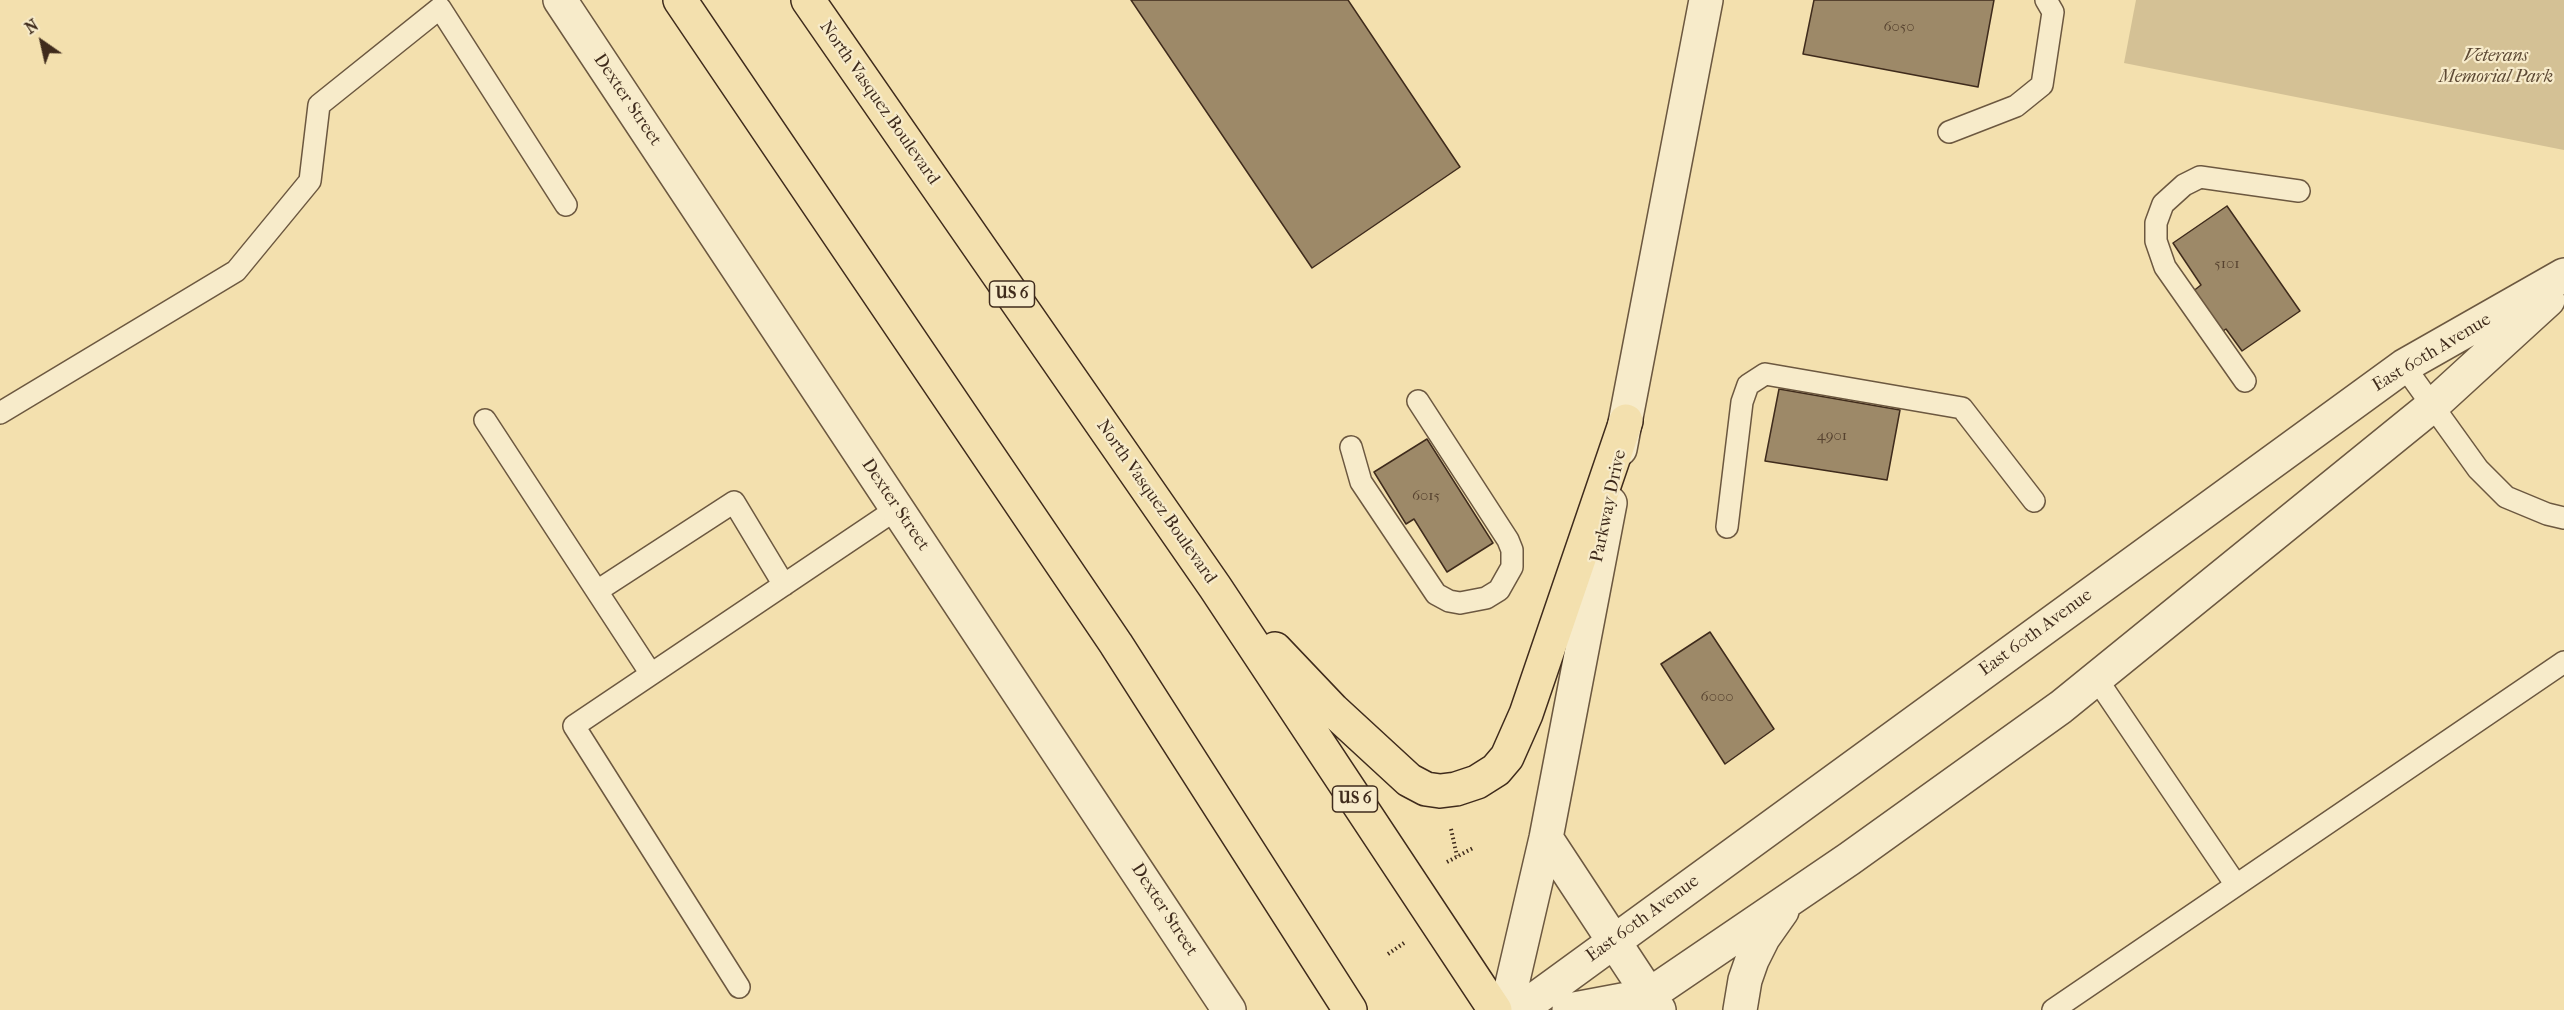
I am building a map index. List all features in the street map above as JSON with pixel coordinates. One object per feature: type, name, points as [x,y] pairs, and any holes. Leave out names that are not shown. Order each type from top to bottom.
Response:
[{"type":"highway","points":[[680,0],[1110,634],[1350,1010]]},
{"type":"highway","name":"North Vasquez Boulevard","points":[[808,0],[1215,587],[1495,1010]]},
{"type":"highway","points":[[1215,587],[1333,710],[1409,780],[1426,789],[1440,791],[1456,789],[1477,782],[1496,770],[1507,757],[1526,714],[1626,421]]},
{"type":"street","name":"Dexter Street","points":[[560,0],[898,508],[1224,1008]]},
{"type":"street","name":"Parkway Drive","points":[[1506,1010],[1546,838],[1706,0]]},
{"type":"street","name":"East 60th Avenue","points":[[1520,1010],[2403,366],[2564,275]]},
{"type":"street","name":"East 60th Avenue","points":[[1569,1010],[1654,1003],[1792,897],[2061,707],[2432,406],[2564,284]]},
{"type":"street","points":[[1546,838],[1654,1003]]},
{"type":"street","points":[[1740,1010],[1745,980],[1752,960],[1768,930],[1792,897]]},
{"type":"lane","points":[[1949,132],[2016,106],[2042,85],[2053,12],[2046,0]]},
{"type":"lane","points":[[0,413],[236,271],[310,181],[320,105],[441,3],[566,205]]},
{"type":"lane","points":[[2245,381],[2165,267],[2156,241],[2156,223],[2163,204],[2184,185],[2200,177],[2299,191]]},
{"type":"lane","points":[[2403,366],[2478,468],[2506,496],[2547,514],[2564,518]]},
{"type":"lane","points":[[1727,527],[1742,402],[1748,385],[1765,374],[1962,408],[2034,501]]},
{"type":"lane","points":[[1351,447],[1362,482],[1436,594],[1449,602],[1460,603],[1486,598],[1499,590],[1512,567],[1512,550],[1508,540],[1418,401]]},
{"type":"lane","points":[[485,420],[651,674]]},
{"type":"lane","points":[[597,591],[734,502],[784,585]]},
{"type":"lane","points":[[739,987],[574,726],[898,508]]},
{"type":"lane","points":[[2053,1010],[2564,662]]},
{"type":"lane","points":[[2096,678],[2236,885]]},
{"type":"path","points":[[1451,829],[1457,856]]},
{"type":"path","points":[[1447,862],[1473,848]]},
{"type":"path","points":[[1388,954],[1404,943]]},
{"type":"green space","name":"Veterans Memorial Park","points":[[2136,0],[2564,0],[2564,150],[2124,63]]},
{"type":"building","points":[[1131,0],[1348,0],[1460,167],[1312,268]]},
{"type":"building","points":[[1814,0],[1994,0],[1978,87],[1803,54]]},
{"type":"building","points":[[2227,206],[2300,311],[2242,351],[2226,329],[2220,333],[2192,292],[2201,285],[2173,243]]},
{"type":"building","points":[[1779,389],[1900,410],[1887,480],[1765,461]]},
{"type":"building","points":[[1427,439],[1493,543],[1447,572],[1414,519],[1406,524],[1374,472]]},
{"type":"building","points":[[1710,632],[1774,729],[1725,764],[1661,664]]}]
